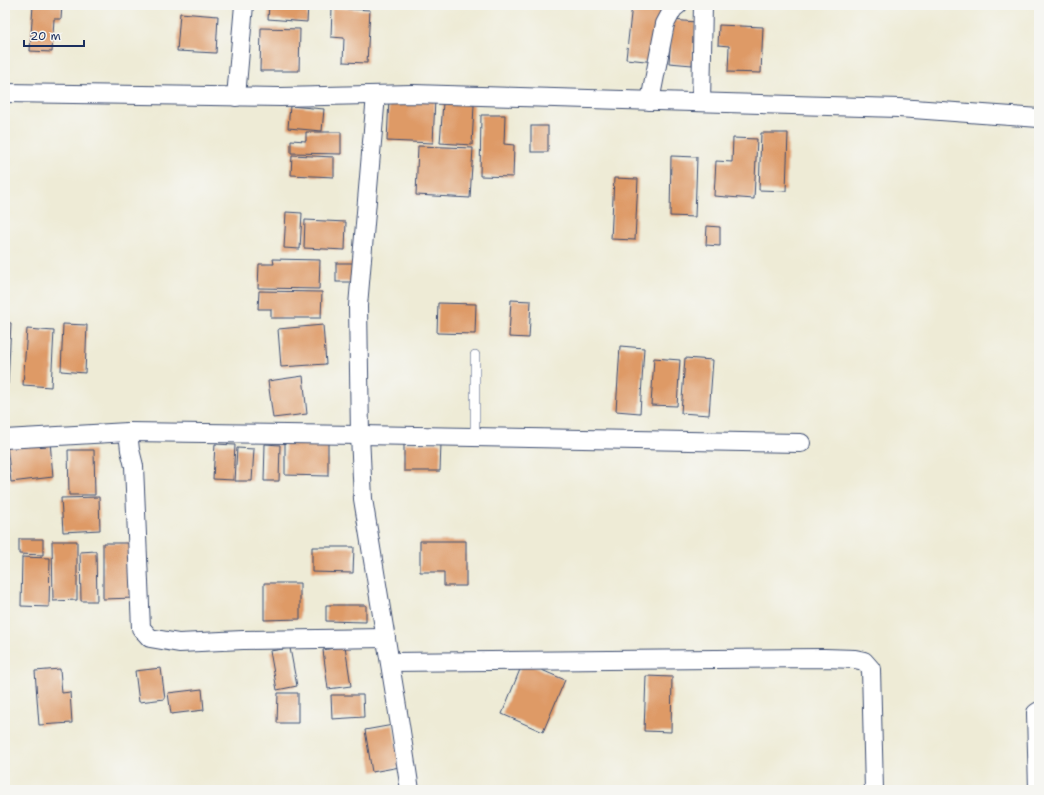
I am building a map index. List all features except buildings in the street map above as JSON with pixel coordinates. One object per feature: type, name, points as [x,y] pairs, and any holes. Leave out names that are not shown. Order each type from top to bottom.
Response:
[{"type":"street","points":[[236,97],[244,5]]},
{"type":"street","points":[[650,101],[665,24],[673,9],[678,5]]},
{"type":"street","points":[[701,102],[703,5]]},
{"type":"street","points":[[5,93],[236,97],[413,94],[899,108],[1039,118]]},
{"type":"street","points":[[376,95],[358,306],[360,435],[363,499],[410,790]]},
{"type":"street","points":[[128,432],[134,466],[141,628],[150,638],[179,643],[243,640],[386,638]]},
{"type":"street","points":[[5,439],[128,432],[801,443]]},
{"type":"street","points":[[390,662],[816,658],[855,659],[864,661],[871,669],[874,790]]},
{"type":"street","points":[[1038,790],[1036,713],[1039,711]]},
{"type":"lane","points":[[474,437],[475,355]]}]
